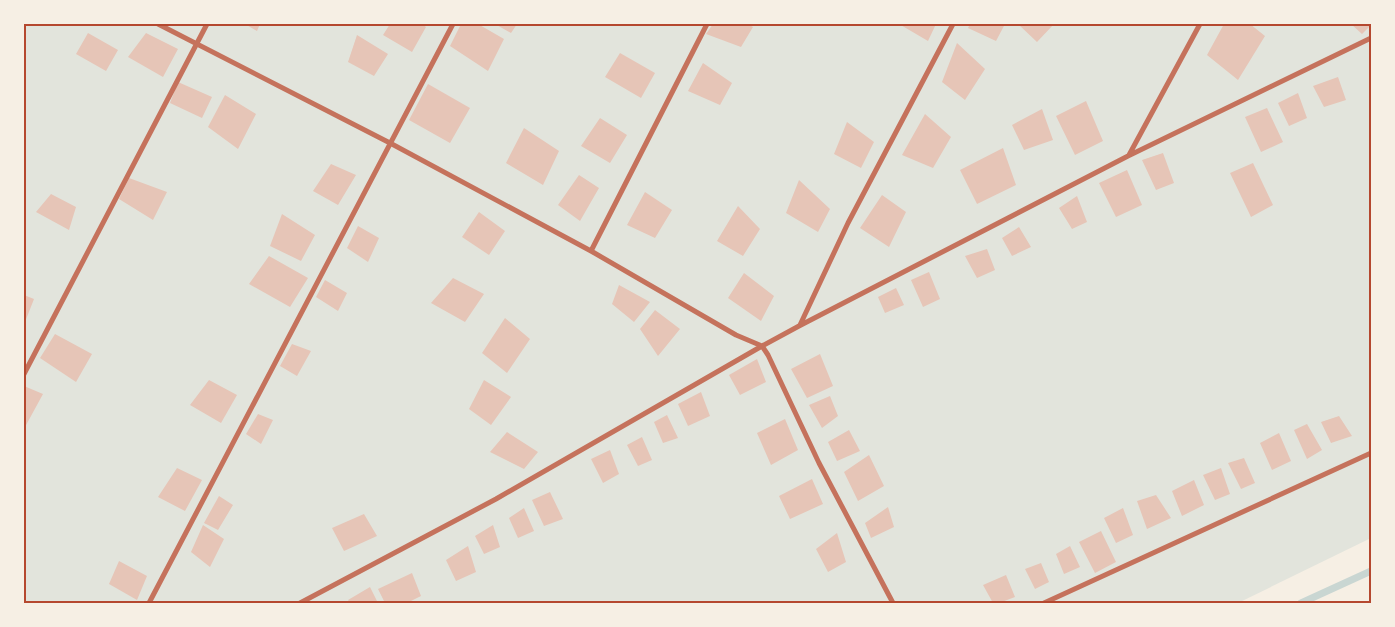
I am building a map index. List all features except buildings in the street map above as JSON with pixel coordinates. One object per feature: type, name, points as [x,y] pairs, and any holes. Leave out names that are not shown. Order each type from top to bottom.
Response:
[{"type":"street","points":[[158,24],[390,143],[591,251],[736,335],[762,346],[819,462],[893,603]]},
{"type":"street","points":[[24,374],[207,24]]},
{"type":"street","points":[[149,603],[453,24]]},
{"type":"street","points":[[591,251],[707,24]]},
{"type":"street","points":[[800,326],[848,223],[953,24]]},
{"type":"street","points":[[1128,156],[1200,24]]},
{"type":"street","points":[[300,603],[496,499],[762,346],[1128,156],[1371,38]]},
{"type":"street","points":[[1044,603],[1371,453]]},
{"type":"shaded area","points":[[24,24],[1371,24],[1371,538],[1238,603],[24,603]]},
{"type":"waterway","points":[[1301,603],[1371,571]]}]
